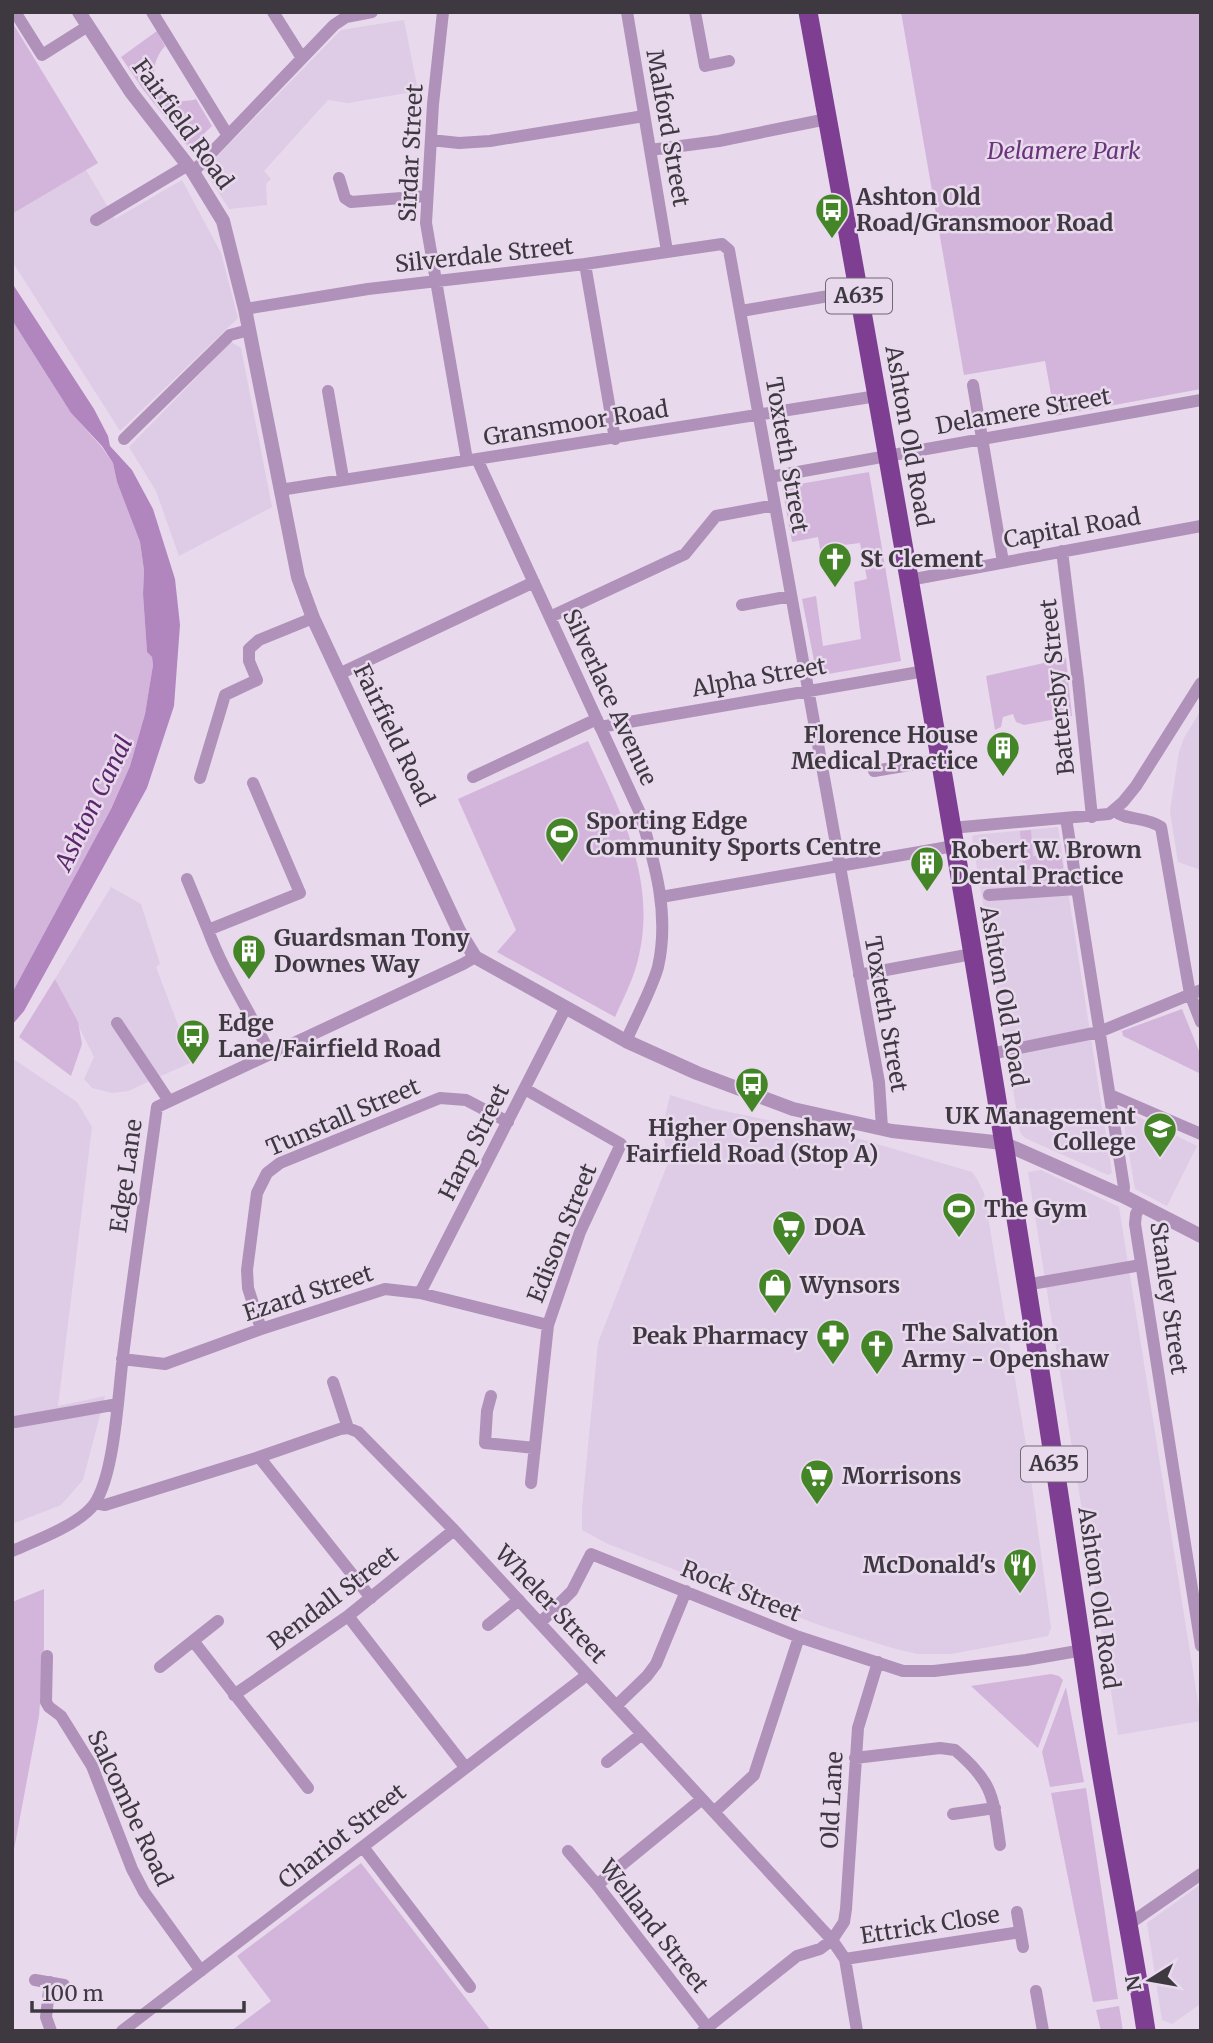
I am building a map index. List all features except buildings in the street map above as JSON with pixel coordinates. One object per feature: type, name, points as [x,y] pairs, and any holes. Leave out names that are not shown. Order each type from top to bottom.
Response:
[{"type":"highway","name":"Ashton Old Road","points":[[808,12],[888,456],[990,1054],[1101,1772],[1146,2031]]},
{"type":"street","points":[[15,12],[42,55],[83,16]]},
{"type":"street","points":[[152,12],[227,134]]},
{"type":"street","points":[[273,12],[302,58]]},
{"type":"street","points":[[96,220],[190,168],[334,25],[346,17],[372,12]]},
{"type":"street","name":"Sirdar Street","points":[[443,12],[426,223],[472,460]]},
{"type":"street","name":"Malford Street","points":[[627,12],[667,251]]},
{"type":"street","points":[[695,12],[705,66],[729,61]]},
{"type":"street","name":"Fairfield Road","points":[[83,16],[131,92],[190,168],[223,221],[246,309],[293,559],[313,618],[459,930],[475,957],[626,1041],[697,1073],[793,1109],[882,1128],[1003,1143],[1123,1196],[1201,1236]]},
{"type":"street","points":[[431,140],[459,143],[490,141],[644,116]]},
{"type":"street","points":[[650,150],[719,141],[827,119]]},
{"type":"street","points":[[340,178],[345,198],[351,202],[427,196]]},
{"type":"street","name":"Silverdale Street","points":[[246,309],[368,289],[585,264],[722,243],[727,246]]},
{"type":"street","name":"Toxteth Street","points":[[727,246],[741,311],[879,1082],[882,1128]]},
{"type":"street","points":[[585,264],[615,439]]},
{"type":"street","points":[[741,311],[858,291]]},
{"type":"street","points":[[124,439],[230,335],[249,330]]},
{"type":"street","points":[[973,385],[1003,562]]},
{"type":"street","points":[[328,391],[343,478]]},
{"type":"street","name":"Gransmoor Road","points":[[280,490],[877,396]]},
{"type":"street","name":"Delamere Street","points":[[770,477],[1201,400]]},
{"type":"street","name":"Silverlace Avenue","points":[[472,460],[534,582],[640,813],[657,873],[663,915],[658,968],[626,1041]]},
{"type":"street","points":[[550,617],[685,554],[716,516],[775,505]]},
{"type":"street","name":"Capital Road","points":[[909,580],[1201,526]]},
{"type":"street","name":"Battersby Street","points":[[1062,551],[1092,817]]},
{"type":"street","points":[[339,674],[534,582]]},
{"type":"street","points":[[742,605],[790,596]]},
{"type":"street","points":[[200,778],[225,695],[257,680],[249,662],[249,649],[259,640],[313,618]]},
{"type":"street","name":"Alpha Street","points":[[473,777],[599,723],[925,671]]},
{"type":"street","points":[[661,897],[839,867],[952,837],[1066,818],[1092,817],[1115,811],[1136,786],[1201,683]]},
{"type":"street","points":[[874,771],[939,760]]},
{"type":"street","points":[[208,930],[300,893],[253,783]]},
{"type":"street","points":[[1115,811],[1120,816],[1151,820],[1161,827],[1201,1023]]},
{"type":"street","points":[[1066,818],[1124,1187],[1123,1196]]},
{"type":"street","points":[[187,879],[220,963],[253,1016],[270,1054]]},
{"type":"street","points":[[989,895],[1076,889]]},
{"type":"street","points":[[859,975],[972,954]]},
{"type":"street","name":"Edge Lane","points":[[95,1503],[110,1454],[118,1404],[157,1107],[475,957]]},
{"type":"street","points":[[990,1054],[1099,1032],[1195,992]]},
{"type":"street","name":"Harp Street","points":[[419,1293],[565,1009]]},
{"type":"street","points":[[117,1023],[169,1101]]},
{"type":"street","name":"Edison Street","points":[[525,1090],[621,1144],[580,1232],[548,1325],[531,1483]]},
{"type":"street","points":[[1110,1095],[1201,1134]]},
{"type":"street","name":"Tunstall Street","points":[[261,1329],[248,1288],[247,1270],[257,1193],[267,1173],[280,1163],[440,1098],[466,1100],[508,1122]]},
{"type":"street","name":"Stanley Street","points":[[1141,1205],[1135,1224],[1201,1646]]},
{"type":"street","points":[[1025,1285],[1141,1265]]},
{"type":"street","name":"Ezard Street","points":[[122,1359],[165,1363],[385,1289],[419,1293],[548,1325]]},
{"type":"street","points":[[12,1551],[71,1522],[95,1503],[104,1505],[348,1428],[333,1382]]},
{"type":"street","points":[[491,1396],[485,1443],[535,1448]]},
{"type":"street","points":[[15,1422],[118,1404]]},
{"type":"street","name":"Wheler Street","points":[[348,1428],[358,1432],[454,1530],[832,1940],[845,1959],[857,2031]]},
{"type":"street","points":[[259,1457],[371,1598]]},
{"type":"street","name":"Bendall Street","points":[[234,1695],[348,1616],[454,1530]]},
{"type":"street","name":"Rock Street","points":[[540,1623],[572,1591],[591,1554],[799,1637],[903,1671],[934,1671],[1083,1650]]},
{"type":"street","points":[[616,1706],[656,1664],[686,1591]]},
{"type":"street","points":[[488,1625],[519,1600]]},
{"type":"street","points":[[348,1616],[465,1767]]},
{"type":"street","points":[[160,1667],[218,1621]]},
{"type":"street","points":[[714,1812],[754,1775],[799,1637]]},
{"type":"street","points":[[194,1642],[308,1788]]},
{"type":"street","name":"Salcombe Road","points":[[47,1656],[46,1702],[61,1716],[92,1766],[132,1869],[144,1892],[201,1970]]},
{"type":"street","name":"Old Lane","points":[[832,1940],[844,1922],[846,1909],[858,1728],[878,1662]]},
{"type":"street","name":"Chariot Street","points":[[122,2031],[587,1675]]},
{"type":"street","points":[[607,1762],[642,1734]]},
{"type":"street","points":[[855,1758],[940,1748],[955,1750],[986,1782],[993,1794],[1000,1845]]},
{"type":"street","points":[[597,1885],[702,1799]]},
{"type":"street","points":[[953,1814],[995,1808]]},
{"type":"street","points":[[363,1847],[470,1987]]},
{"type":"street","name":"Welland Street","points":[[568,1852],[597,1885],[705,2029]]},
{"type":"street","points":[[1129,1924],[1201,1874]]},
{"type":"street","points":[[1017,1912],[1023,1947]]},
{"type":"street","name":"Ettrick Close","points":[[845,1959],[1020,1932]]},
{"type":"street","points":[[705,2029],[797,1955],[820,1949],[832,1940]]},
{"type":"street","points":[[36,1980],[64,1984]]},
{"type":"street","points":[[50,1982],[46,2017],[51,2031]]},
{"type":"street","points":[[1036,1991],[1043,2031]]},
{"type":"shaded area","points":[[404,20],[418,91],[348,103],[328,100],[264,171],[271,179],[266,184],[267,205],[229,209],[204,170],[341,30]]},
{"type":"shaded area","points":[[86,170],[115,219],[182,180],[221,253],[238,318],[120,431],[12,261],[12,214]]},
{"type":"shaded area","points":[[12,283],[94,409],[108,436],[110,446],[132,470],[153,509],[175,579],[180,625],[174,706],[147,788],[24,1011],[12,1025],[12,993],[111,809],[130,766],[145,714],[153,665],[152,657],[147,652],[144,570],[140,542],[117,482],[113,463],[102,446],[71,413],[12,320]]},
{"type":"shaded area","points":[[231,342],[241,348],[272,507],[179,556],[156,491],[129,447]]},
{"type":"shaded area","points":[[1201,710],[1201,870],[1178,862],[1170,811],[1179,752]]},
{"type":"shaded area","points":[[1058,827],[1112,1173],[1108,1175],[1025,1138],[1020,1132],[972,837]]},
{"type":"shaded area","points":[[111,887],[141,904],[160,964],[156,967],[192,1062],[128,1091],[112,1093],[92,1088],[84,1079],[94,1057],[55,979]]},
{"type":"shaded area","points":[[15,1060],[77,1102],[92,1127],[58,1406],[105,1396],[83,1480],[61,1505],[12,1524],[12,1064]]},
{"type":"shaded area","points":[[670,1095],[715,1109],[826,1129],[972,1172],[977,1179],[984,1193],[1028,1457],[1051,1628],[1048,1636],[951,1654],[917,1654],[819,1625],[608,1544],[582,1530],[598,1343],[669,1160],[662,1130]]},
{"type":"shaded area","name":"UK Management College","points":[[1126,1111],[1197,1146],[1167,1206],[1135,1189],[1122,1113]]},
{"type":"shaded area","points":[[1041,1170],[1119,1207],[1201,1721],[1118,1735],[1028,1172]]},
{"type":"shaded area","points":[[1201,1884],[1201,2000],[1199,2005],[1172,2024],[1162,2020],[1147,1923]]},
{"type":"green space","name":"Delamere Park","points":[[901,12],[1201,12],[1201,389],[1055,416],[1045,361],[964,375]]},
{"type":"green space","points":[[12,22],[98,163],[12,214]]},
{"type":"green space","points":[[157,31],[165,46],[155,67],[158,87],[172,99],[196,99],[212,126],[189,148],[121,57]]},
{"type":"green space","points":[[12,320],[71,413],[113,463],[117,482],[140,542],[144,570],[147,652],[152,657],[153,665],[145,714],[130,766],[111,809],[12,993]]},
{"type":"green space","points":[[869,472],[901,661],[817,676],[802,599],[816,596],[823,646],[861,639],[854,582],[867,579],[860,543],[844,545],[844,551],[821,554],[818,537],[792,542],[782,487]]},
{"type":"green space","points":[[1066,658],[1072,716],[1024,725],[1016,722],[1013,714],[1003,717],[1001,727],[995,730],[986,676]]},
{"type":"green space","name":"Sporting Edge Community Sports Centre","points":[[588,741],[634,851],[643,907],[642,936],[636,967],[615,1017],[497,952],[516,930],[458,799]]},
{"type":"green space","points":[[1031,830],[1033,856],[1061,854],[1065,879],[1039,881],[1037,869],[1023,870],[1020,831]]},
{"type":"green space","points":[[55,979],[78,1022],[82,1044],[71,1076],[19,1037]]},
{"type":"green space","points":[[1182,1009],[1201,1056],[1201,1074],[1123,1036],[1122,1031]]},
{"type":"green space","points":[[44,1589],[44,1647],[39,1716],[12,1860],[12,1602]]},
{"type":"green space","points":[[1051,1674],[1063,1680],[1038,1748],[971,1686]]},
{"type":"green space","points":[[1066,1687],[1084,1782],[1050,1787],[1042,1752]]},
{"type":"green space","points":[[1086,1788],[1118,1999],[1093,2002],[1051,1793]]},
{"type":"green space","points":[[361,1863],[491,2031],[231,2031],[271,2001],[237,1956]]},
{"type":"green space","points":[[1119,2006],[1123,2031],[1101,2031],[1096,2010]]},
{"type":"place","name":"Ashton Old Road/Gransmoor Road","points":[[832,240]]},
{"type":"place","name":"St Clement","points":[[835,589]]},
{"type":"place","name":"Florence House Medical Practice","points":[[1003,778]]},
{"type":"place","name":"Sporting Edge Community Sports Centre","points":[[562,864]]},
{"type":"place","name":"Robert W. Brown Dental Practice","points":[[927,893]]},
{"type":"place","name":"Guardsman Tony Downes Way","points":[[249,981]]},
{"type":"place","name":"Edge Lane/Fairfield Road","points":[[193,1066]]},
{"type":"place","name":"Higher Openshaw, Fairfield Road (Stop A)","points":[[752,1114]]},
{"type":"place","name":"UK Management College","points":[[1160,1159]]},
{"type":"place","name":"The Gym","points":[[959,1239]]},
{"type":"place","name":"DOA","points":[[789,1257]]},
{"type":"place","name":"Wynsors","points":[[775,1315]]},
{"type":"place","name":"Peak Pharmacy","points":[[833,1366]]},
{"type":"place","name":"The Salvation Army - Openshaw","points":[[877,1376]]},
{"type":"place","name":"Morrisons","points":[[817,1506]]},
{"type":"place","name":"McDonald's","points":[[1020,1595]]},
{"type":"water label","name":"Ashton Canal","points":[[94,803]]}]
